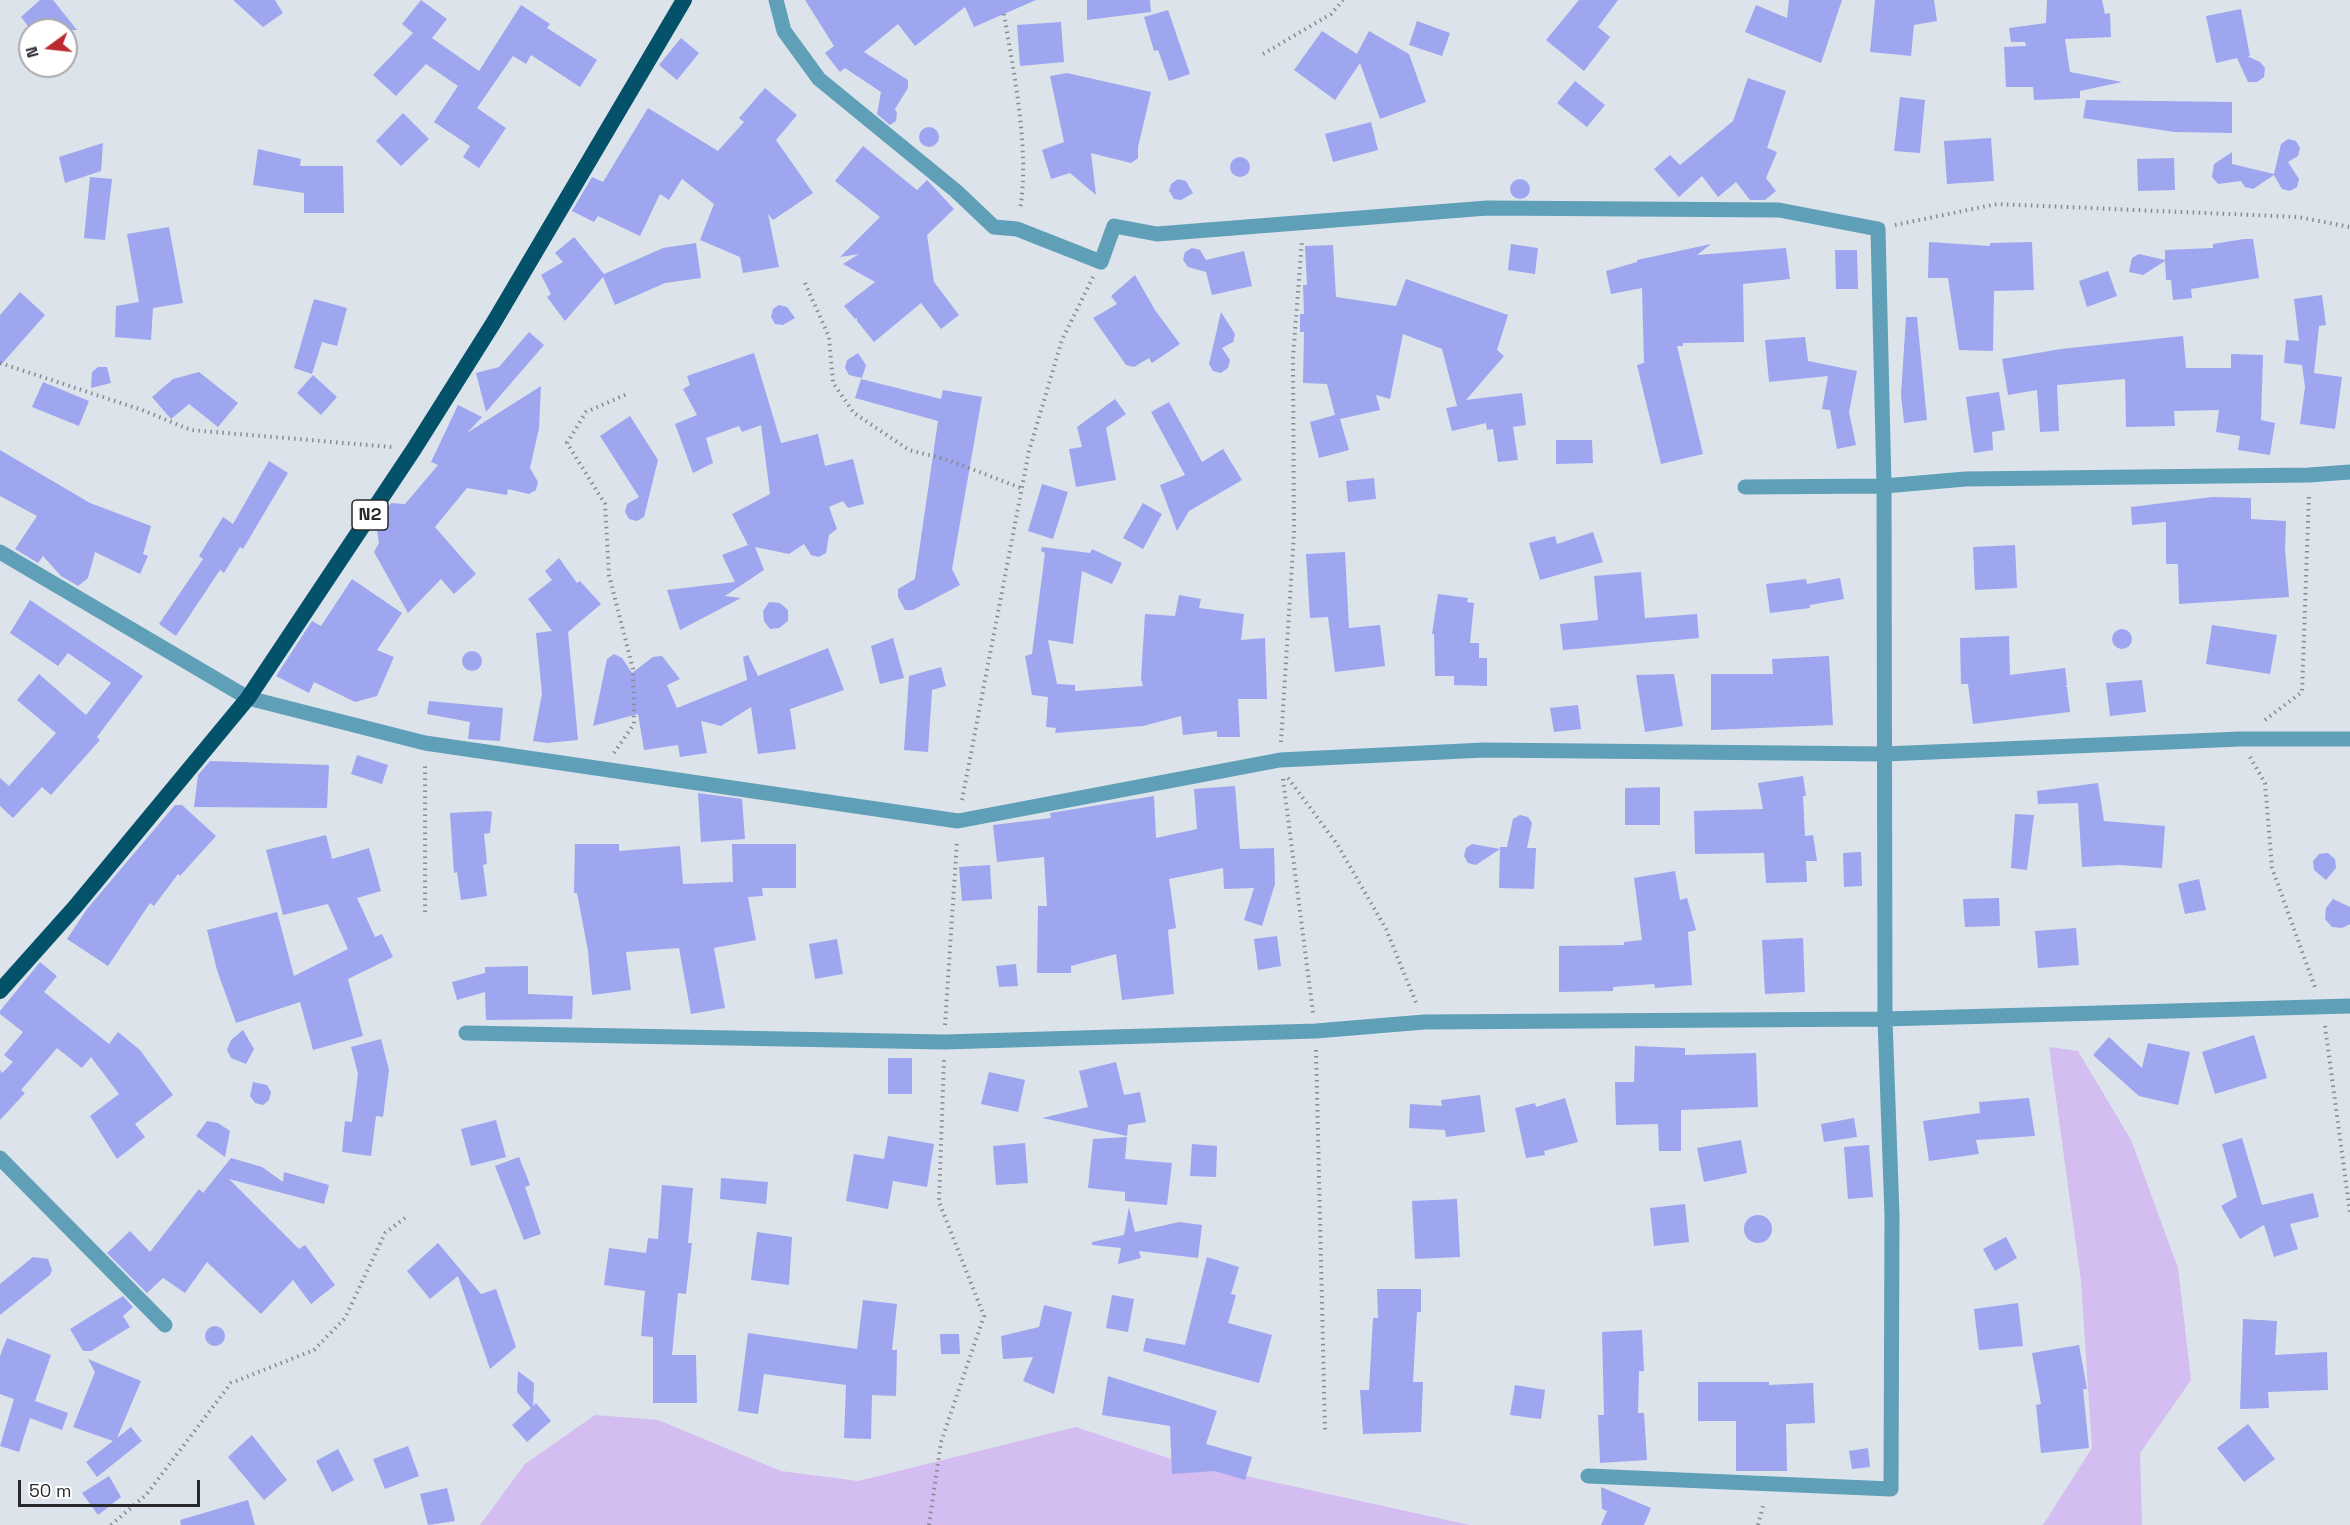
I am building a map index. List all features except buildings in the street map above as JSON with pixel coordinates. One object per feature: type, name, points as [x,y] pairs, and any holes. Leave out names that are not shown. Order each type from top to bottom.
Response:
[{"type":"highway","name":"N2","points":[[0,991],[75,907],[248,698],[414,449],[494,322],[684,0]]},
{"type":"street","points":[[776,0],[783,32],[819,79],[956,191],[994,227],[1017,229],[1101,262],[1114,226],[1157,234],[1487,208],[1779,210],[1878,229],[1884,486],[1885,1019],[1892,1215],[1891,1489],[1588,1476]]},
{"type":"street","points":[[1745,487],[1884,486],[1966,479],[2309,475],[2350,472]]},
{"type":"street","points":[[0,552],[248,698],[425,742],[958,822],[1281,765],[1484,750],[1885,754],[2240,739],[2350,739]]},
{"type":"street","points":[[466,1033],[944,1042],[1316,1030],[1424,1022],[1885,1019],[2350,1006]]},
{"type":"street","points":[[0,1158],[165,1325]]},
{"type":"path","points":[[1263,54],[1331,14],[1343,0]]},
{"type":"path","points":[[1004,14],[1018,100],[1023,193],[1017,229]]},
{"type":"path","points":[[1878,229],[1997,204],[2298,218],[2350,227]]},
{"type":"path","points":[[1303,221],[1293,357],[1294,533],[1281,765],[1316,1030],[1325,1430]]},
{"type":"path","points":[[929,1525],[941,1442],[984,1316],[939,1202],[944,1042],[958,822],[1029,451],[1062,340],[1101,262]]},
{"type":"path","points":[[805,283],[829,337],[833,383],[854,413],[909,450],[948,460],[1021,488]]},
{"type":"path","points":[[0,363],[142,410],[191,430],[414,449]]},
{"type":"path","points":[[603,768],[634,724],[633,669],[609,575],[605,504],[567,443],[586,412],[627,394]]},
{"type":"path","points":[[2309,475],[2302,692],[2240,739],[2265,783],[2272,868],[2322,1005],[2350,1212]]},
{"type":"path","points":[[425,742],[425,912]]},
{"type":"path","points":[[1281,765],[1338,844],[1386,929],[1424,1022]]},
{"type":"path","points":[[111,1525],[146,1495],[231,1383],[314,1350],[345,1318],[385,1233],[405,1218]]},
{"type":"shaded area","points":[[2049,1047],[2078,1051],[2131,1140],[2178,1268],[2191,1380],[2140,1453],[2142,1525],[2043,1525],[2092,1448],[2081,1281]]},
{"type":"shaded area","points":[[595,1415],[658,1420],[781,1471],[858,1481],[1076,1427],[1177,1461],[1470,1525],[480,1525],[525,1464]]}]
